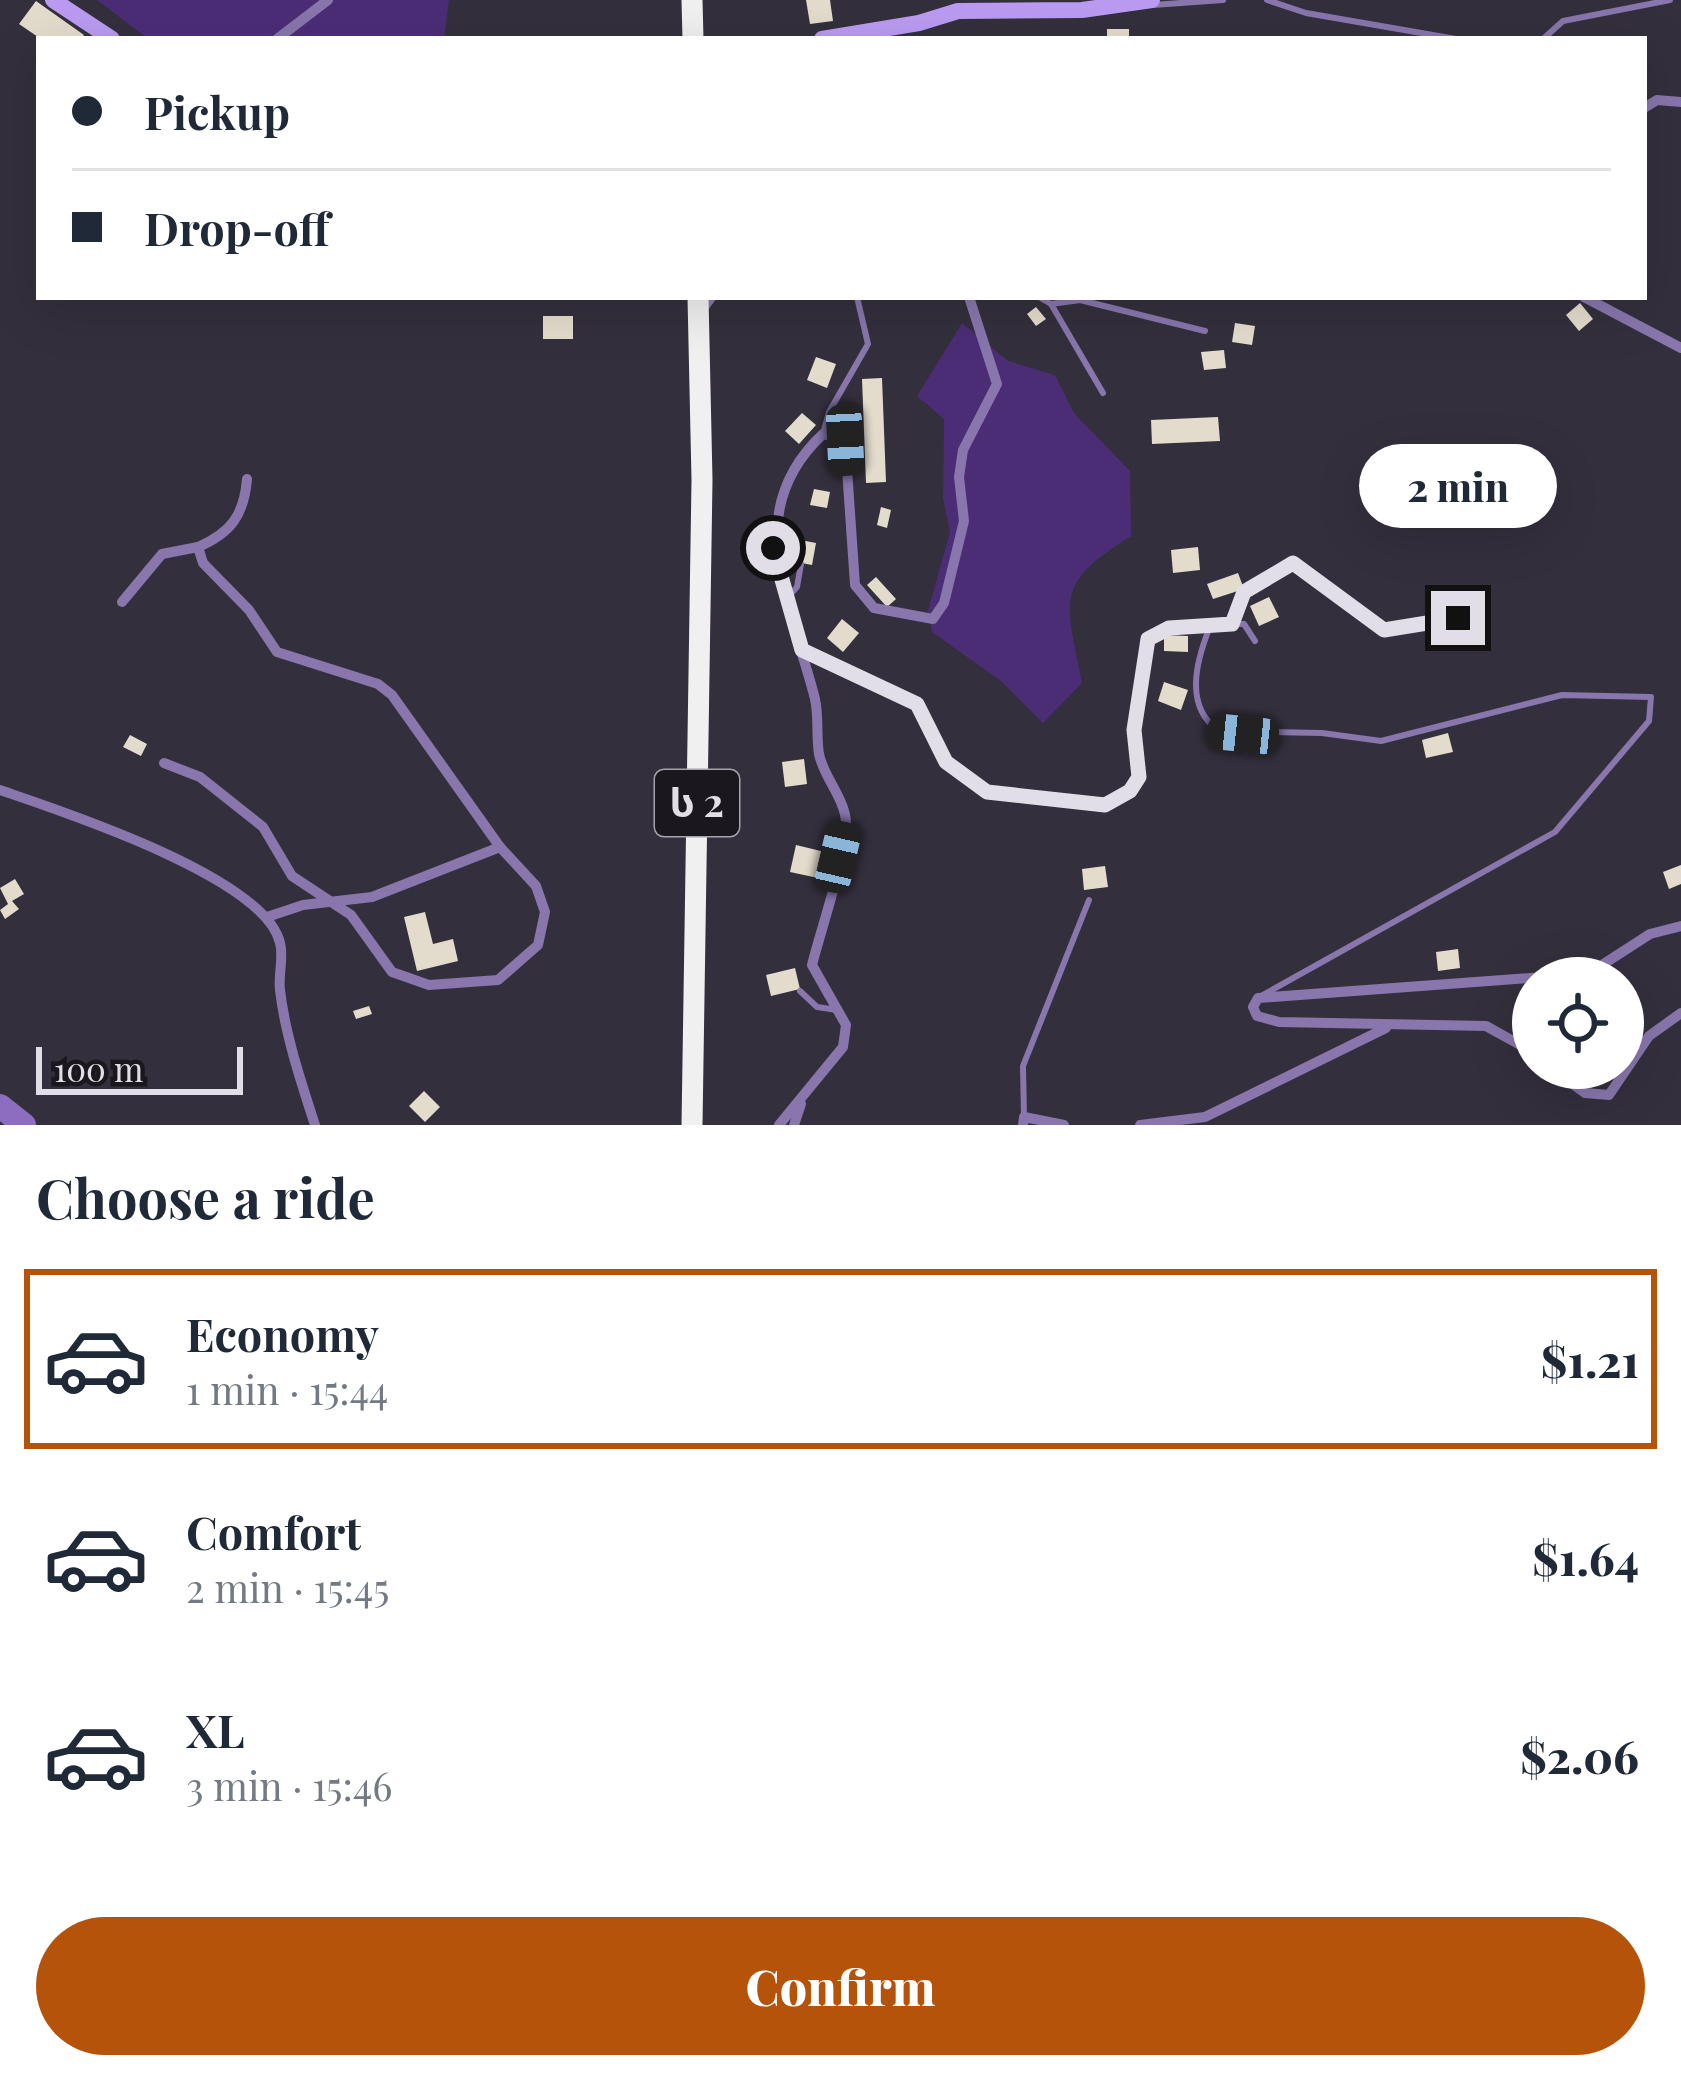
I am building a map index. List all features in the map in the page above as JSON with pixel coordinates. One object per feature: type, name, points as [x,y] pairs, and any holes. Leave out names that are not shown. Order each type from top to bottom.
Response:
[{"type":"highway","points":[[692,0],[693,36]]},
{"type":"highway","name":"ს 2","points":[[691,306],[702,480],[692,1125]]},
{"type":"street","points":[[53,0],[107,36]]},
{"type":"street","points":[[281,36],[328,0]]},
{"type":"street","points":[[881,34],[963,5],[1027,13],[1148,3]]},
{"type":"street","points":[[1647,106],[1657,100],[1681,102]]},
{"type":"street","points":[[778,1125],[843,1047],[846,1025],[812,964],[846,821],[819,756],[817,707],[773,548],[787,486],[805,451],[823,434],[845,440],[855,585],[874,608],[933,619],[944,604],[964,521],[963,450],[997,385],[970,300]]},
{"type":"street","points":[[1590,300],[1681,348]]},
{"type":"street","points":[[122,602],[161,554],[198,548],[223,537],[245,507],[247,479]]},
{"type":"street","points":[[164,763],[200,777],[263,827],[292,876],[351,915],[392,972],[429,985],[498,980],[538,945],[545,912],[536,886],[500,848],[392,695],[378,684],[277,652],[249,610],[203,563],[198,548]]},
{"type":"street","points":[[0,790],[108,827],[202,872],[267,917],[280,943],[280,989],[315,1125]]},
{"type":"street","points":[[267,917],[372,897],[500,848]]},
{"type":"street","points":[[1512,1040],[1486,1026],[1279,1022],[1258,1016],[1253,1007],[1258,998],[1556,976],[1602,965],[1650,934],[1681,926]]},
{"type":"street","points":[[1644,1044],[1681,1013]]},
{"type":"street","points":[[1140,1125],[1204,1117],[1389,1026]]},
{"type":"street","points":[[1580,1089],[1610,1095],[1614,1089]]},
{"type":"street","points":[[794,1125],[804,1095]]},
{"type":"street","points":[[1023,1121],[1064,1125]]},
{"type":"lane","points":[[1148,3],[1223,0]]},
{"type":"lane","points":[[1267,0],[1306,13],[1439,36]]},
{"type":"lane","points":[[1546,36],[1563,21],[1670,0]]},
{"type":"lane","points":[[823,434],[829,412],[868,344],[858,300]]},
{"type":"lane","points":[[1044,300],[1051,304],[1103,392]]},
{"type":"lane","points":[[1051,304],[1074,300]]},
{"type":"lane","points":[[1084,300],[1205,331]]},
{"type":"lane","points":[[1232,624],[1244,592],[1293,563],[1384,630],[1458,618]]},
{"type":"lane","points":[[785,600],[797,587],[801,564]]},
{"type":"lane","points":[[802,650],[917,704],[946,762],[987,792],[1105,805],[1130,791],[1139,777],[1134,730],[1148,639],[1169,628],[1244,624],[1255,641]]},
{"type":"lane","points":[[1209,629],[1194,677],[1209,724],[1219,731],[1322,733],[1382,741],[1562,695],[1651,697],[1649,721],[1555,832],[1258,998]]},
{"type":"lane","points":[[1023,1121],[1023,1066],[1090,900]]},
{"type":"lane","points":[[800,991],[817,1007],[839,1011]]},
{"type":"shaded area","points":[[97,0],[449,0],[444,36],[144,36]]},
{"type":"shaded area","points":[[962,323],[1008,361],[1055,375],[1074,413],[1130,471],[1131,536],[1088,568],[1071,596],[1082,683],[1043,723],[1002,682],[932,632],[928,611],[950,532],[943,498],[944,419],[917,396]]},
{"type":"building","points":[[806,0],[830,0],[833,21],[810,24]]},
{"type":"building","points":[[36,1],[84,35],[37,36],[19,24]]},
{"type":"building","points":[[1107,29],[1129,29],[1129,36],[1107,36]]},
{"type":"building","points":[[1580,303],[1593,319],[1579,331],[1566,315]]},
{"type":"building","points":[[1036,307],[1046,319],[1036,326],[1027,314]]},
{"type":"building","points":[[543,316],[573,316],[573,339],[543,339]]},
{"type":"building","points":[[1235,323],[1255,326],[1252,345],[1232,342]]},
{"type":"building","points":[[1224,350],[1226,368],[1204,370],[1201,352]]},
{"type":"building","points":[[816,357],[836,364],[827,388],[807,380]]},
{"type":"building","points":[[882,378],[886,482],[866,483],[862,379]]},
{"type":"building","points":[[802,413],[816,425],[799,444],[785,431]]},
{"type":"building","points":[[1218,417],[1220,441],[1152,444],[1151,420]]},
{"type":"building","points":[[814,489],[830,492],[827,508],[810,505]]},
{"type":"building","points":[[881,507],[891,510],[887,528],[877,525]]},
{"type":"building","points":[[790,538],[816,543],[812,565],[786,560]]},
{"type":"building","points":[[1198,547],[1200,570],[1173,573],[1171,550]]},
{"type":"building","points":[[1238,573],[1244,589],[1213,599],[1207,584]]},
{"type":"building","points":[[876,577],[896,599],[887,607],[867,585]]},
{"type":"building","points":[[1269,597],[1279,617],[1259,626],[1250,606]]},
{"type":"building","points":[[842,619],[859,633],[843,652],[827,638]]},
{"type":"building","points":[[1164,635],[1188,636],[1188,652],[1164,651]]},
{"type":"building","points":[[1164,682],[1188,690],[1181,710],[1158,701]]},
{"type":"building","points":[[1448,733],[1453,752],[1426,758],[1422,740]]},
{"type":"building","points":[[130,735],[147,744],[141,756],[123,747]]},
{"type":"building","points":[[804,759],[807,784],[785,787],[782,762]]},
{"type":"building","points":[[796,845],[825,852],[818,878],[790,872]]},
{"type":"building","points":[[1681,865],[1681,884],[1669,889],[1663,872]]},
{"type":"building","points":[[1105,866],[1108,887],[1084,890],[1082,869]]},
{"type":"building","points":[[15,879],[24,894],[12,901],[19,909],[5,919],[0,910],[8,904],[0,888]]},
{"type":"building","points":[[425,912],[433,944],[453,939],[458,961],[417,971],[404,917]]},
{"type":"building","points":[[1458,949],[1460,968],[1438,971],[1436,952]]},
{"type":"building","points":[[795,968],[800,989],[771,996],[766,975]]},
{"type":"building","points":[[369,1006],[372,1014],[356,1019],[353,1011]]},
{"type":"building","points":[[424,1091],[440,1107],[425,1122],[409,1106]]},
{"type":"waterway","points":[[0,1106],[24,1125]]},
{"type":"route","points":[[773,548],[802,650],[917,704],[946,762],[994,794],[1105,805],[1130,791],[1139,777],[1134,730],[1138,676],[1148,639],[1169,628],[1232,624],[1244,592],[1293,563],[1384,630],[1400,632],[1441,618],[1458,618]]}]
